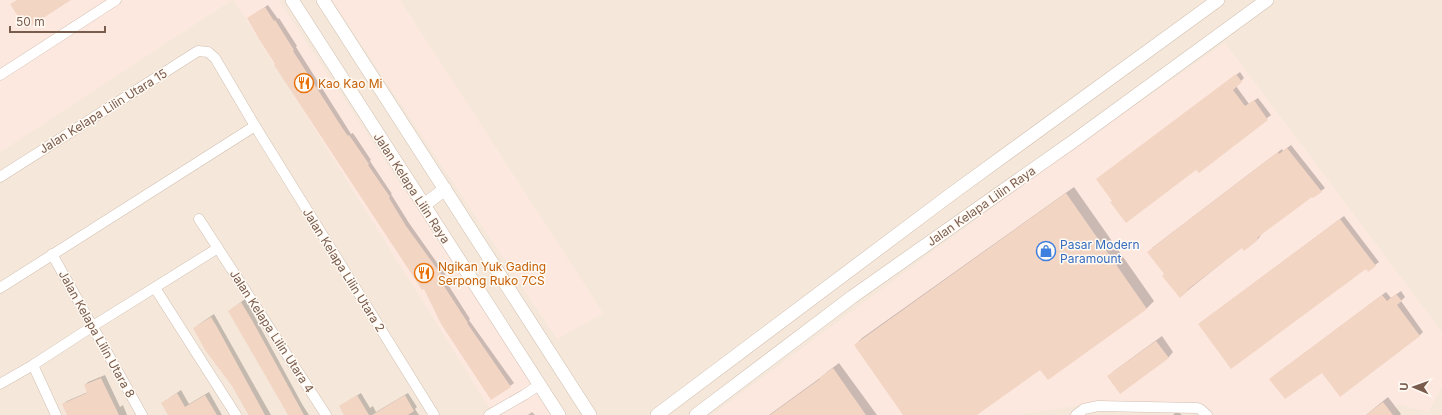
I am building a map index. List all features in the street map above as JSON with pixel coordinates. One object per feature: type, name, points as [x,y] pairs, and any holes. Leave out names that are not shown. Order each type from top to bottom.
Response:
[{"type":"street","points":[[0,75],[116,0]]},
{"type":"street","name":"Jalan Kelapa Lilin Raya","points":[[292,0],[559,415]]},
{"type":"street","points":[[323,0],[590,415]]},
{"type":"street","name":"Jalan Kelapa Lilin Raya","points":[[657,415],[950,195],[1218,0]]},
{"type":"street","name":"Jalan Kelapa Lilin Raya","points":[[696,415],[852,297],[1075,140],[1267,0]]},
{"type":"street","name":"Jalan Kelapa Lilin Utara 15","points":[[0,177],[198,51],[208,52]]},
{"type":"street","name":"Jalan Kelapa Lilin Utara 2","points":[[208,52],[215,58],[255,126],[434,415]]},
{"type":"street","points":[[0,288],[255,126]]},
{"type":"street","points":[[424,205],[445,189]]},
{"type":"street","name":"Jalan Kelapa Lilin Utara 4","points":[[200,219],[326,415]]},
{"type":"street","points":[[0,384],[34,365],[93,326],[218,248]]},
{"type":"street","name":"Jalan Kelapa Lilin Utara 8","points":[[52,254],[142,415]]},
{"type":"street","points":[[155,288],[236,415]]},
{"type":"street","points":[[34,365],[56,415]]},
{"type":"street","points":[[489,415],[539,385]]},
{"type":"street","points":[[1076,415],[1084,409],[1110,406],[1196,408],[1200,409],[1207,415]]},
{"type":"shaded area","points":[[0,0],[1442,0],[1442,415],[0,415]]},
{"type":"shaded area","points":[[0,0],[232,0],[0,152]]},
{"type":"shaded area","points":[[234,0],[278,0],[526,375],[555,415],[494,415]]},
{"type":"shaded area","points":[[332,0],[400,0],[603,313],[557,339]]},
{"type":"shaded area","points":[[1225,43],[1442,332],[1442,387],[1428,412],[1397,404],[1396,415],[1209,415],[1204,411],[1204,404],[1106,402],[1014,415],[712,415],[1066,153]]},
{"type":"building","points":[[17,0],[71,0],[26,29],[10,4]]},
{"type":"building","points":[[265,7],[274,21],[275,20],[343,129],[348,136],[349,135],[369,164],[368,165],[390,197],[389,198],[406,226],[443,277],[444,286],[467,323],[511,387],[491,400],[441,324],[424,289],[422,290],[274,65],[275,64],[259,39],[247,18]]},
{"type":"building","points":[[1236,74],[1242,82],[1233,90],[1245,106],[1254,100],[1268,120],[1199,173],[1196,170],[1126,223],[1110,202],[1112,201],[1096,179]]},
{"type":"building","points":[[1287,148],[1322,192],[1313,198],[1312,197],[1257,238],[1258,240],[1244,251],[1242,248],[1187,290],[1188,291],[1180,298],[1162,276],[1164,274],[1147,252],[1278,152],[1279,154]]},
{"type":"building","name":"Pasar Modern Paramount","points":[[1066,193],[1147,309],[1048,380],[1040,370],[977,415],[903,415],[854,345]]},
{"type":"building","points":[[1340,219],[1376,266],[1368,272],[1366,269],[1231,369],[1198,324]]},
{"type":"building","points":[[1396,294],[1402,301],[1397,305],[1420,336],[1340,397],[1322,373],[1285,399],[1269,379],[1382,295],[1387,301]]},
{"type":"building","points":[[241,302],[304,415],[288,415],[228,311]]},
{"type":"building","points":[[211,317],[265,415],[249,415],[232,386],[205,350],[193,328]]},
{"type":"building","points":[[1156,341],[1169,358],[1120,394],[1107,376]]},
{"type":"building","points":[[833,368],[866,415],[770,415],[820,379],[819,378]]},
{"type":"building","points":[[101,378],[119,415],[67,415],[62,404],[87,393],[84,385]]},
{"type":"building","points":[[177,393],[185,407],[205,395],[217,415],[168,415],[161,403]]},
{"type":"building","points":[[357,395],[369,415],[344,415],[339,406]]},
{"type":"building","points":[[405,395],[414,411],[408,415],[372,415]]},
{"type":"building","points":[[1383,402],[1393,415],[1366,415]]},
{"type":"place","name":"Kao Kao Mi","points":[[304,83]]},
{"type":"place","name":"Pasar Modern Paramount","points":[[1046,251]]},
{"type":"place","name":"Ngikan Yuk Gading Serpong Ruko 7CS","points":[[424,273]]}]
